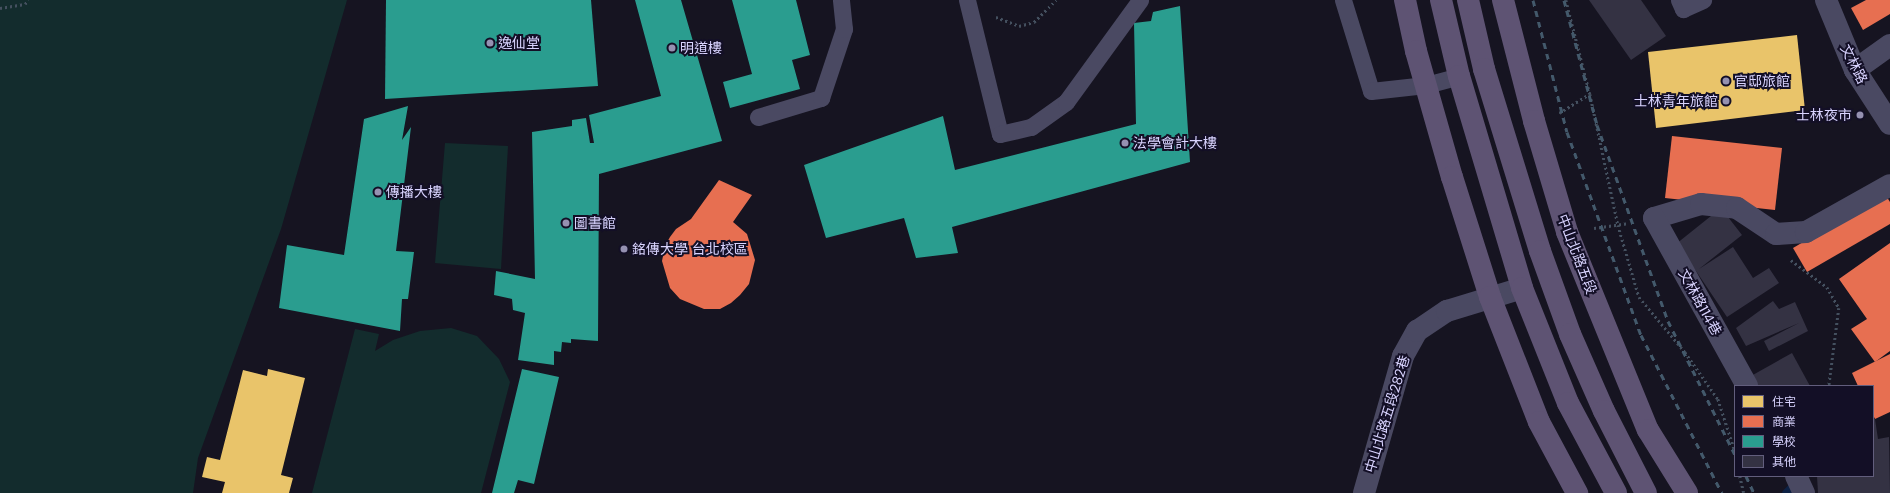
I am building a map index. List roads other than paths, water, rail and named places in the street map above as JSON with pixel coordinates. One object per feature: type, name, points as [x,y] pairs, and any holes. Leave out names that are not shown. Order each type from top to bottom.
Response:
[{"type":"main road","points":[[1404,0],[1452,177],[1490,297],[1539,422],[1577,493]]},
{"type":"main road","points":[[1441,0],[1459,76],[1522,288],[1568,403],[1616,493]]},
{"type":"main road","points":[[1468,0],[1484,69],[1545,265],[1573,341],[1604,411],[1646,493]]},
{"type":"main road","name":"中山北路五段","points":[[1503,0],[1532,113],[1567,232],[1648,430],[1687,493]]},
{"type":"street","name":"文林路","points":[[1826,0],[1855,70],[1890,124]]},
{"type":"street","points":[[1855,70],[1890,45]]},
{"type":"street","name":"文林路114巷","points":[[1746,385],[1654,218],[1701,204],[1737,208],[1776,234],[1806,232],[1890,185]]},
{"type":"street","name":"中山北路五段282巷","points":[[1364,493],[1403,356],[1417,331],[1447,311],[1522,288]]},
{"type":"street","points":[[1796,477],[1804,493]]},
{"type":"lane","points":[[758,117],[821,98],[844,29],[841,0]]},
{"type":"lane","points":[[968,4],[1000,134],[1030,127],[1066,102],[1140,0]]},
{"type":"lane","points":[[1343,0],[1370,91],[1426,85],[1459,76]]},
{"type":"lane","points":[[1679,0],[1684,9],[1703,0]]},
{"type":"waterway","points":[[1786,493],[1794,485]]},
{"type":"railway","points":[[1533,0],[1567,132],[1641,335],[1722,493]]},
{"type":"railway","points":[[1564,0],[1597,125],[1668,321],[1734,453]]},
{"type":"railway","points":[[1746,477],[1754,493]]},
{"type":"place","name":"逸仙堂","points":[[490,43]]},
{"type":"place","name":"明道樓","points":[[672,48]]},
{"type":"place","name":"官邸旅館","points":[[1726,81]]},
{"type":"place","name":"士林青年旅館","points":[[1726,101]]},
{"type":"place","name":"士林夜市","points":[[1860,115]]},
{"type":"place","name":"法學會計大樓","points":[[1125,143]]},
{"type":"place","name":"傳播大樓","points":[[378,192]]},
{"type":"place","name":"圖書館","points":[[566,223]]},
{"type":"place","name":"銘傳大學 台北校區","points":[[624,249]]}]
